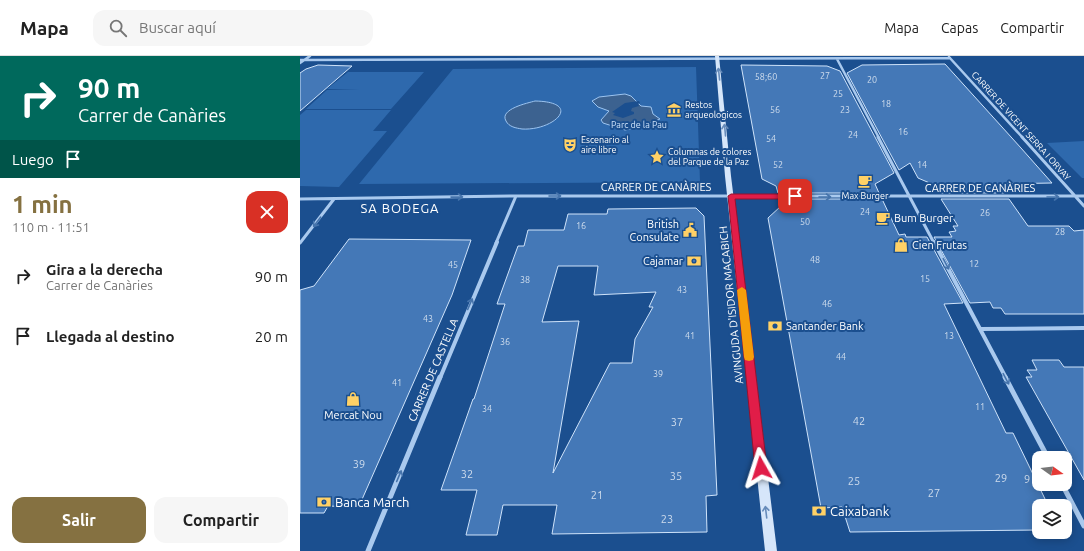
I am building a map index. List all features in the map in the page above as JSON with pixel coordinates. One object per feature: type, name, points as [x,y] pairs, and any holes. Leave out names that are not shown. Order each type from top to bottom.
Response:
[{"type":"street","points":[[300,64],[310,56]]},
{"type":"street","points":[[448,60],[451,56]]},
{"type":"street","points":[[570,60],[571,56]]},
{"type":"street","points":[[300,60],[570,60],[717,58],[837,59],[949,57]]},
{"type":"street","name":"CARRER DE VICENT SERRA I ORVAY","points":[[949,57],[1084,206]]},
{"type":"street","name":"AVINGUDA D'ISIDOR MACABICH","points":[[717,58],[771,551]]},
{"type":"street","points":[[837,59],[1044,451]]},
{"type":"street","name":"CARRER DE CANÀRIES","points":[[300,199],[516,196],[1084,196]]},
{"type":"street","name":"CARRER DE CASTELLA","points":[[368,551],[516,196]]},
{"type":"street","points":[[300,243],[334,199]]},
{"type":"street","points":[[980,329],[1084,328]]},
{"type":"street","points":[[1066,491],[1084,526]]},
{"type":"green space","name":"Parc de la Pau","points":[[696,67],[700,182],[359,184],[453,69]]},
{"type":"green space","points":[[348,72],[424,72],[391,109],[306,109],[327,90],[359,90],[327,89]]},
{"type":"green space","points":[[306,110],[391,110],[373,131],[387,131],[339,187],[300,186],[300,115]]},
{"type":"green space","points":[[1084,141],[1084,178],[1082,178],[1047,143]]},
{"type":"shaded area","points":[[625,94],[631,96],[641,106],[651,107],[653,114],[660,119],[643,126],[625,130],[603,123],[601,120],[609,111],[598,107],[592,101],[599,97]]},
{"type":"shaded area","points":[[535,101],[550,103],[558,106],[561,111],[559,116],[544,126],[534,128],[522,129],[511,126],[507,123],[505,117],[510,110]]},
{"type":"pier","points":[[639,101],[639,106],[632,108],[631,111],[634,112],[634,114],[623,118],[613,115],[615,113],[612,112],[625,103]]},
{"type":"building","points":[[945,64],[1052,183],[998,184],[1005,193],[938,193],[932,184],[918,178],[910,163],[899,170],[847,73],[862,65]]},
{"type":"building","points":[[318,65],[352,66],[300,111],[300,73],[306,69]]},
{"type":"building","points":[[741,65],[827,66],[840,71],[894,173],[875,184],[879,193],[778,193],[776,186],[762,179]]},
{"type":"building","points":[[779,199],[882,199],[899,235],[905,234],[906,237],[927,237],[963,303],[944,304],[1006,433],[1013,433],[1032,472],[1032,491],[1041,491],[1045,499],[1032,499],[1032,530],[850,532],[842,507],[821,508],[768,218],[781,206]]},
{"type":"building","points":[[941,199],[1009,199],[1028,226],[1069,226],[1074,231],[1084,230],[1084,314],[1005,314],[1001,308],[993,308],[990,302],[970,303],[934,237],[952,237],[949,232],[956,231],[953,226],[958,226]]},
{"type":"building","points":[[696,208],[704,216],[717,495],[706,496],[707,532],[552,534],[557,505],[503,505],[497,535],[466,535],[477,490],[441,490],[474,399],[505,304],[497,304],[518,246],[524,246],[528,230],[564,230],[568,214],[607,214],[608,209]],"holes":[[[558,266],[598,266],[594,295],[656,292],[649,307],[653,307],[635,339],[632,363],[610,363],[553,473],[579,321],[542,322]]]},
{"type":"building","name":"Mercat Nou","points":[[349,239],[471,240],[452,295],[360,504],[356,507],[328,506],[324,513],[300,513],[300,290],[314,286]]},
{"type":"building","points":[[1032,360],[1059,360],[1064,367],[1084,367],[1084,480],[1072,459],[1072,451],[1068,451],[1026,377],[1032,377],[1027,370],[1037,370]]},
{"type":"slow traffic","points":[[742,290],[749,357]]},
{"type":"place","name":"Restos arqueologicos","points":[[674,110]]},
{"type":"place","name":"Escenario al aire libre","points":[[570,145]]},
{"type":"place","name":"Columnas de colores del Parque de la Paz","points":[[657,157]]},
{"type":"place","name":"Max Burger","points":[[865,181]]},
{"type":"place","name":"Bum Burger","points":[[883,218]]},
{"type":"place","name":"British Consulate","points":[[690,230]]},
{"type":"place","name":"Cien Frutas","points":[[901,245]]},
{"type":"place","name":"Cajamar","points":[[694,261]]},
{"type":"place","name":"Santander Bank","points":[[775,326]]},
{"type":"place","name":"Mercat Nou","points":[[353,399]]},
{"type":"place","name":"Banca March","points":[[324,502]]},
{"type":"place","name":"Caixabank","points":[[819,511]]},
{"type":"district","name":"SA BODEGA","points":[[400,208]]},
{"type":"route","points":[[761,468],[731,196],[795,196]]}]
